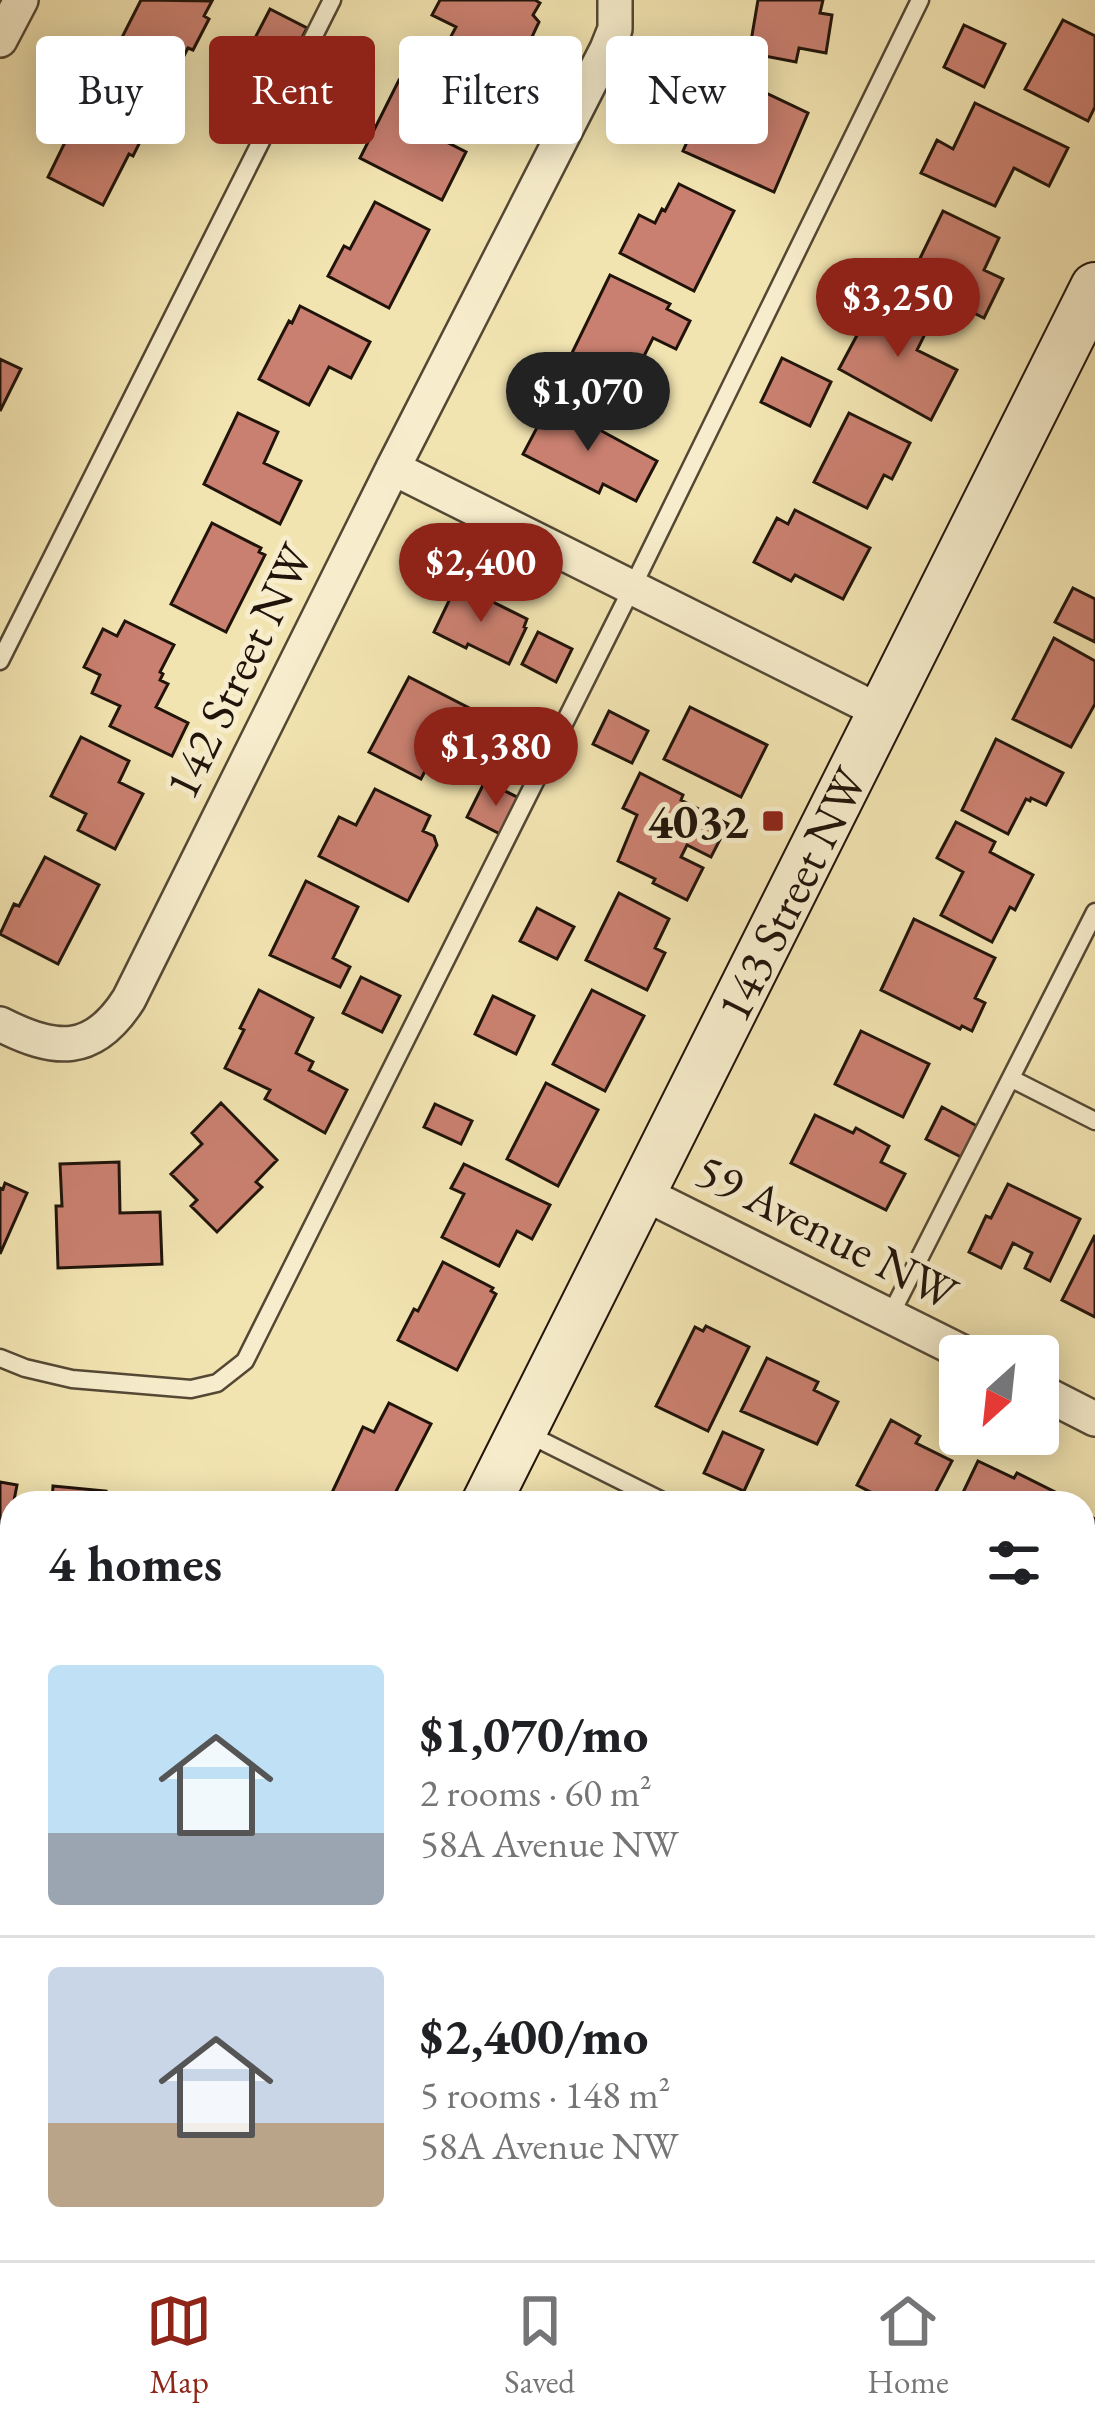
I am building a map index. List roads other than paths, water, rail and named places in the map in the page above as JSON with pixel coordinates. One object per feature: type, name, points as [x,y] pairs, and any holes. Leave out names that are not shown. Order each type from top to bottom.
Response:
[{"type":"street","points":[[0,40],[21,0]]},
{"type":"street","name":"142 Street NW","points":[[0,1024],[42,1043],[78,1042],[108,1027],[129,999],[607,49],[615,29],[615,0]]},
{"type":"street","name":"143 Street NW","points":[[492,1491],[1095,287]]},
{"type":"street","points":[[393,468],[881,712]]},
{"type":"street","name":"59 Avenue NW","points":[[641,1192],[939,1340]]},
{"type":"street","points":[[1059,1401],[1095,1419]]},
{"type":"lane","points":[[0,661],[332,0]]},
{"type":"lane","points":[[0,1358],[72,1379],[191,1389],[217,1383],[244,1361],[632,588],[920,0]]},
{"type":"lane","points":[[890,1316],[1095,912]]},
{"type":"lane","points":[[1012,1079],[1095,1121]]},
{"type":"lane","points":[[523,1431],[642,1491]]},
{"type":"place","name":"4032","points":[[773,821]]}]
